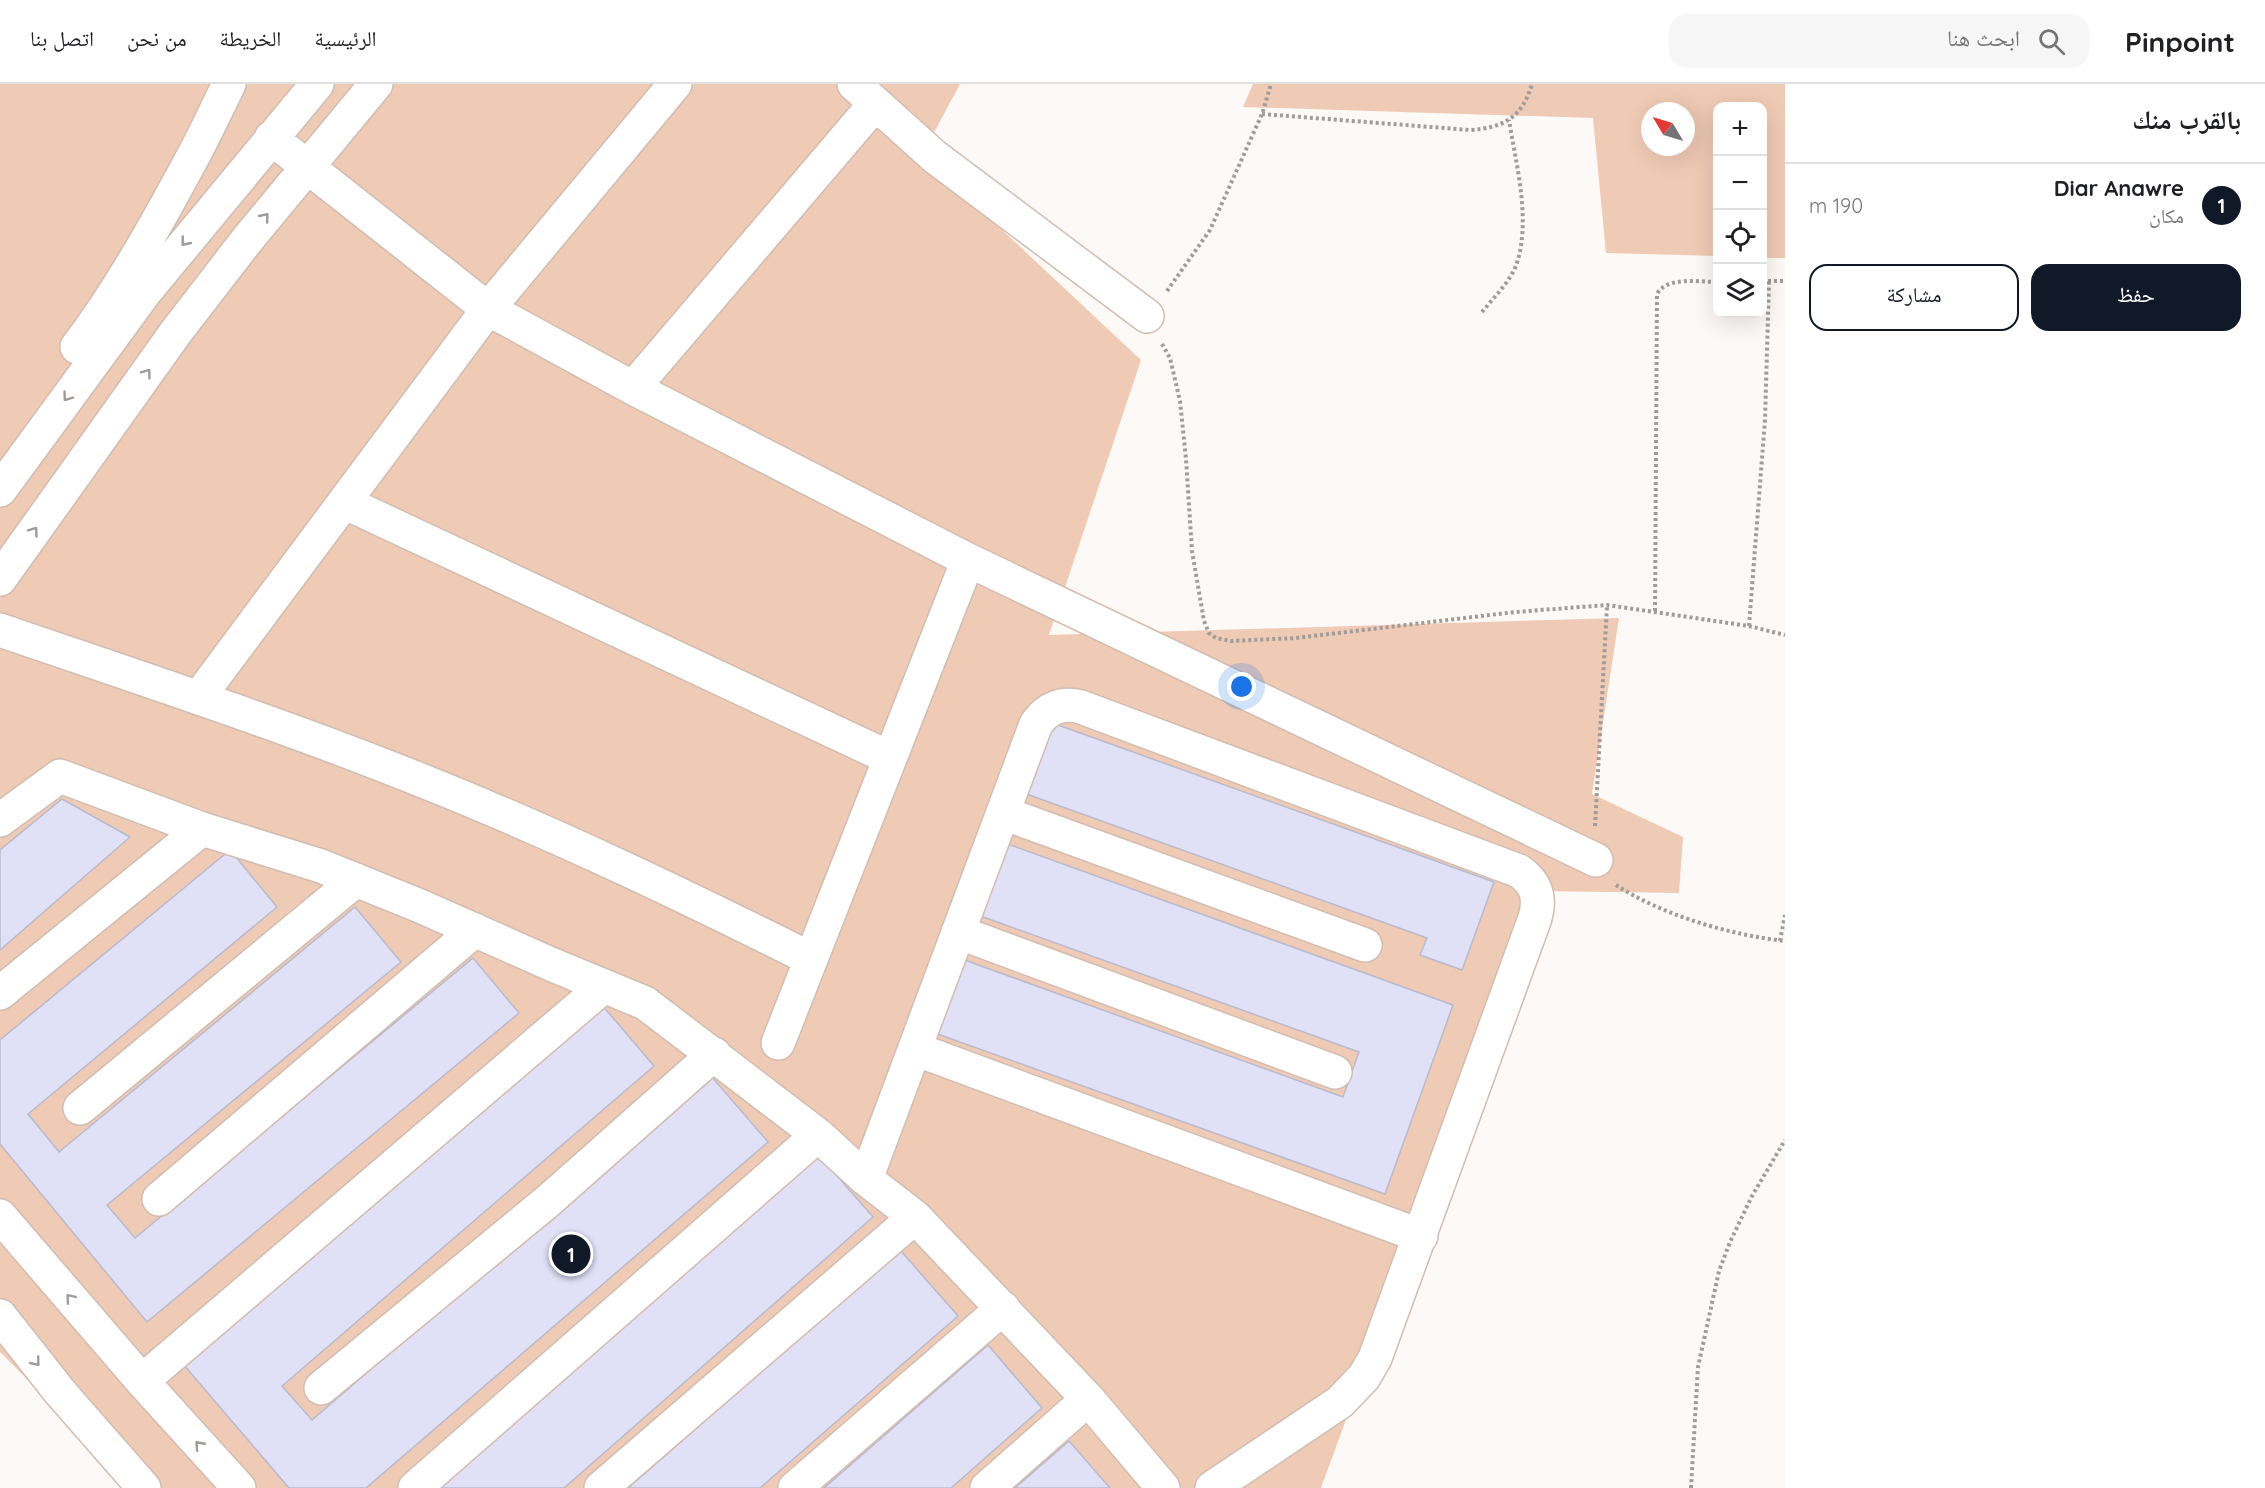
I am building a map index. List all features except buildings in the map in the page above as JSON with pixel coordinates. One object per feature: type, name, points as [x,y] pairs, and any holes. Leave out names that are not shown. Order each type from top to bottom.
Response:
[{"type":"street","points":[[0,451],[96,321],[191,161],[229,84]]},
{"type":"street","points":[[0,490],[145,292],[316,84]]},
{"type":"street","points":[[0,579],[176,332],[306,166],[376,84]]},
{"type":"street","points":[[199,697],[488,309],[675,84]]},
{"type":"street","points":[[633,388],[864,94],[934,157],[1147,316]]},
{"type":"street","points":[[271,138],[488,309],[633,388],[968,560],[1596,860]]},
{"type":"street","points":[[344,502],[890,758]]},
{"type":"street","points":[[778,1043],[968,560]]},
{"type":"street","points":[[0,630],[199,697],[397,771],[559,838],[688,897],[811,959]]},
{"type":"street","points":[[866,1179],[1036,724],[1042,715],[1052,708],[1071,705],[1519,871],[1528,877],[1538,896],[1535,918],[1375,1358],[1358,1383],[1340,1402],[1212,1488]]},
{"type":"street","points":[[0,820],[60,776],[202,829],[321,866],[645,1003],[818,1135],[866,1179],[915,1217],[1088,1400],[1163,1488]]},
{"type":"street","points":[[1003,813],[1365,945]]},
{"type":"street","points":[[0,993],[202,829]]},
{"type":"street","points":[[80,1108],[356,880]]},
{"type":"street","points":[[159,1199],[475,930]]},
{"type":"street","points":[[958,932],[1335,1072]]},
{"type":"street","points":[[142,1382],[604,986]]},
{"type":"street","points":[[915,1049],[1421,1236]]},
{"type":"street","points":[[321,1388],[548,1201],[714,1054]]},
{"type":"street","points":[[415,1488],[818,1135]]},
{"type":"street","points":[[0,1216],[142,1382],[239,1488]]},
{"type":"street","points":[[601,1488],[915,1217]]},
{"type":"street","points":[[795,1488],[1003,1308]]},
{"type":"street","points":[[0,1316],[60,1392],[144,1488]]},
{"type":"street","points":[[987,1488],[1088,1400]]},
{"type":"path","points":[[1271,84],[1262,114],[1210,230],[1186,266],[1147,316],[1170,358],[1180,401],[1192,551],[1204,621],[1209,633],[1216,638],[1231,641],[1296,638],[1515,612],[1607,605],[1749,626],[1785,635]]},
{"type":"path","points":[[1262,114],[1470,130],[1490,129],[1509,120],[1523,105],[1532,84]]},
{"type":"path","points":[[1482,312],[1516,264],[1521,244],[1522,201],[1509,120]]},
{"type":"path","points":[[1749,626],[1765,420],[1769,281],[1785,280]]},
{"type":"path","points":[[1655,611],[1657,294],[1661,287],[1671,283],[1713,282]]},
{"type":"path","points":[[1607,605],[1594,850],[1596,860],[1608,880],[1650,902],[1714,926],[1783,941],[1785,915]]},
{"type":"path","points":[[1691,1488],[1698,1367],[1719,1271],[1752,1196],[1785,1140]]},
{"type":"shaded area","points":[[0,84],[960,84],[922,155],[1141,360],[1049,635],[1619,618],[1592,794],[1683,837],[1679,893],[1539,891],[1321,1488],[136,1488],[0,1352]]},
{"type":"shaded area","points":[[1253,84],[1785,84],[1785,258],[1767,258],[1767,102],[1713,102],[1713,256],[1606,253],[1593,118],[1243,107]]},
{"type":"place","name":"Diar Anawre","points":[[571,1254]]}]
